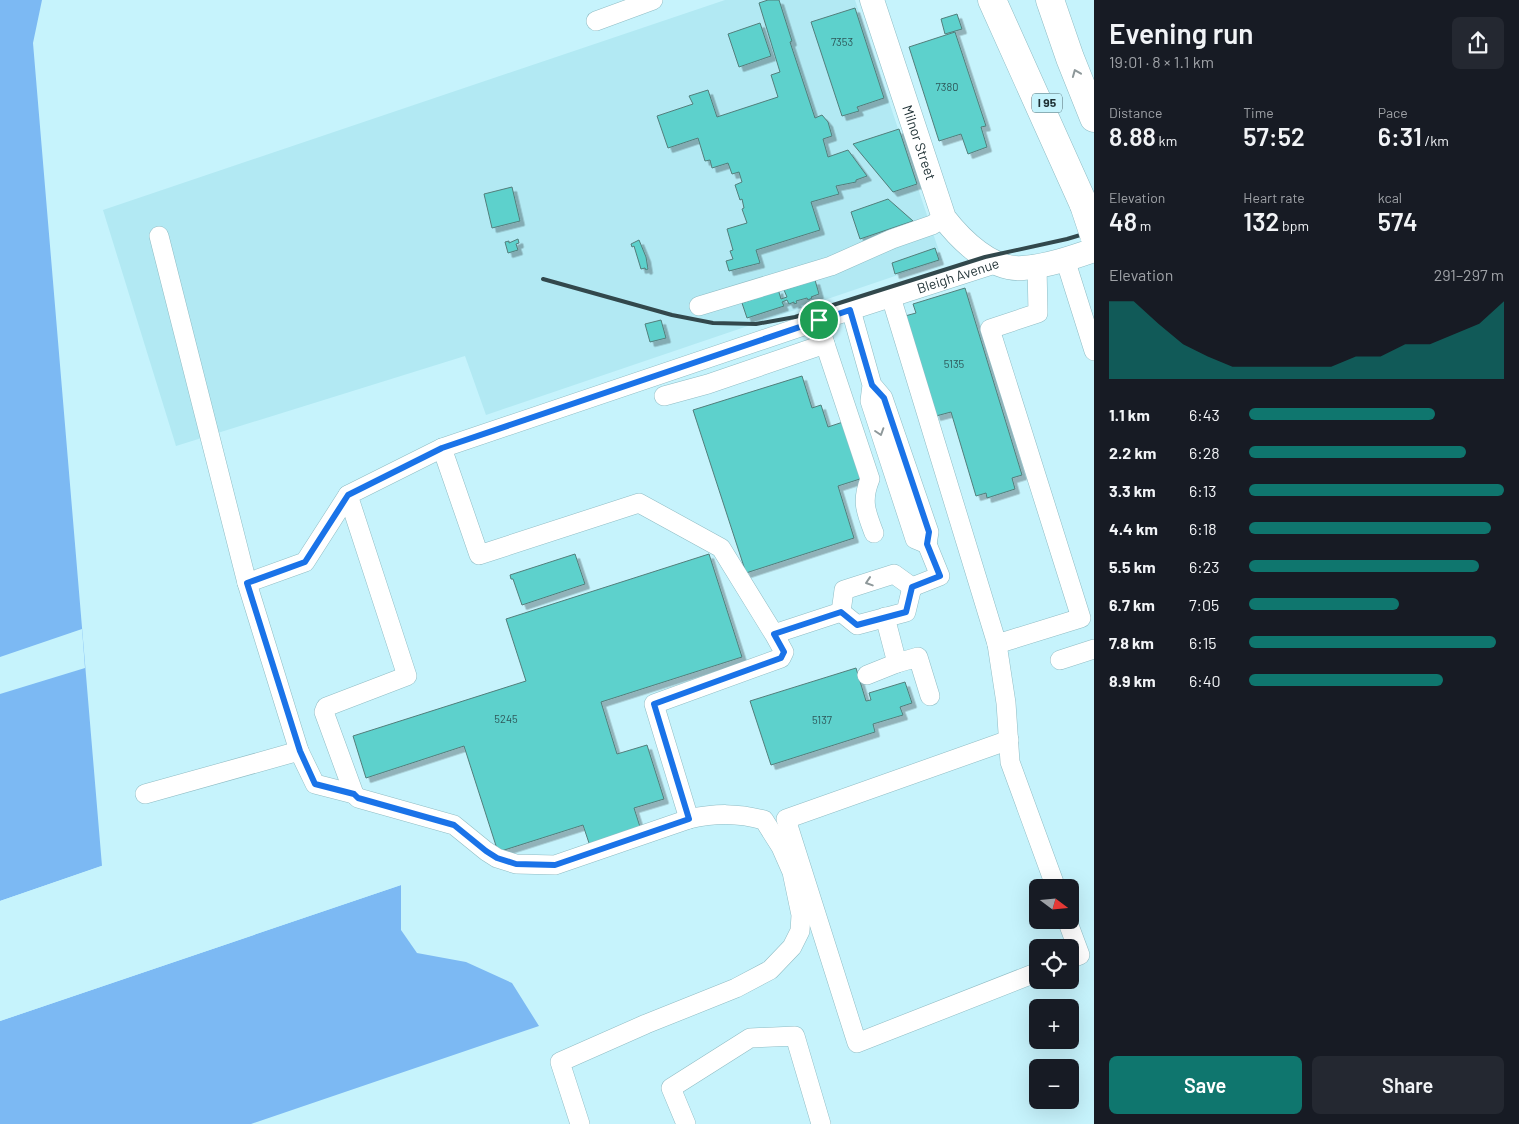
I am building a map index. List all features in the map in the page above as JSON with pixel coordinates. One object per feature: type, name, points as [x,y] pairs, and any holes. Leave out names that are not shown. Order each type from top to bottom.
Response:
[{"type":"highway","points":[[992,0],[1084,205]]},
{"type":"highway","name":"I 95","points":[[1011,0],[1094,235]]},
{"type":"highway","name":"I 95","points":[[1050,0],[1070,58],[1094,118]]},
{"type":"main road","name":"Milnor Street","points":[[872,0],[944,218],[965,242],[985,257],[998,263]]},
{"type":"main road","name":"Bleigh Avenue","points":[[998,263],[1020,268],[1037,266],[1094,250]]},
{"type":"lane","points":[[596,21],[654,0]]},
{"type":"lane","points":[[699,306],[831,266],[944,218]]},
{"type":"lane","points":[[159,236],[247,583],[300,751],[315,784],[354,794]]},
{"type":"lane","points":[[1065,259],[1094,351]]},
{"type":"lane","name":"Bleigh Avenue","points":[[348,495],[442,448],[819,320],[998,263]]},
{"type":"lane","points":[[997,644],[1081,618],[990,329],[1038,312],[1037,266]]},
{"type":"lane","points":[[886,299],[997,644],[1006,703],[1010,762],[1053,879]]},
{"type":"lane","points":[[850,310],[872,385],[870,401],[915,539],[927,544],[940,576],[912,587]]},
{"type":"lane","points":[[819,320],[825,344],[870,479],[865,492],[865,510],[874,533]]},
{"type":"lane","points":[[664,396],[708,384],[825,344]]},
{"type":"lane","points":[[442,448],[479,555],[639,504],[721,548],[784,652],[781,658],[654,704],[689,819]]},
{"type":"lane","points":[[247,583],[305,562],[348,495]]},
{"type":"lane","points":[[348,495],[407,676],[334,704],[326,708],[324,712],[354,794],[358,798],[454,825],[497,858],[516,864],[555,865],[689,819],[712,814],[747,815],[764,820],[781,847],[792,872],[801,915],[800,931],[792,947],[770,970],[736,988],[646,1024],[560,1062],[580,1124]]},
{"type":"lane","points":[[841,612],[844,590],[894,574],[912,587]]},
{"type":"lane","points":[[841,612],[857,625],[906,612],[912,587]]},
{"type":"lane","points":[[774,634],[841,612]]},
{"type":"lane","points":[[885,617],[897,663]]},
{"type":"lane","points":[[1060,660],[1094,649]]},
{"type":"lane","points":[[867,675],[918,657],[930,696]]},
{"type":"lane","points":[[1009,740],[786,819],[857,1043],[1029,976]]},
{"type":"lane","points":[[145,794],[300,751]]},
{"type":"lane","points":[[686,1124],[671,1088],[750,1038],[795,1036],[821,1124]]},
{"type":"shaded area","points":[[725,0],[855,0],[942,260],[486,415],[465,356],[176,446],[103,210]]},
{"type":"water","points":[[0,0],[42,0],[33,43],[102,866],[0,901]]},
{"type":"water","points":[[401,885],[401,930],[417,953],[466,962],[512,983],[539,1026],[251,1124],[0,1124],[0,1021]]},
{"type":"pier","points":[[82,629],[85,668],[0,694],[0,657]]},
{"type":"pier","points":[[104,865],[102,868],[0,903],[0,901]]},
{"type":"pier","points":[[398,883],[401,885],[0,1021],[0,1019]]},
{"type":"building","points":[[768,0],[779,0],[792,41],[790,42],[815,118],[822,115],[828,122],[832,136],[823,139],[828,157],[848,150],[867,176],[856,180],[856,182],[836,186],[839,194],[811,202],[820,230],[756,250],[760,263],[729,271],[726,261],[733,259],[730,251],[733,250],[727,229],[747,223],[742,209],[744,208],[742,199],[740,200],[735,185],[742,182],[739,172],[732,174],[728,163],[712,168],[710,160],[705,161],[698,138],[668,148],[657,116],[693,104],[689,96],[708,90],[717,117],[778,97],[771,75],[780,72],[759,3]]},
{"type":"building","points":[[855,8],[884,98],[857,107],[859,111],[842,116],[811,22]]},
{"type":"building","points":[[957,14],[962,29],[945,34],[941,19]]},
{"type":"building","points":[[760,23],[771,56],[739,67],[728,34]]},
{"type":"building","points":[[955,32],[986,126],[981,127],[987,147],[968,154],[961,134],[939,141],[909,47]]},
{"type":"building","points":[[899,129],[917,184],[893,192],[853,144]]},
{"type":"building","points":[[512,187],[520,221],[492,228],[484,194]]},
{"type":"building","points":[[888,199],[913,221],[860,239],[851,212]]},
{"type":"building","points":[[518,239],[519,243],[516,244],[518,250],[508,253],[505,242],[509,241],[509,243]]},
{"type":"building","points":[[639,240],[646,257],[648,269],[646,270],[645,268],[641,269],[634,246],[632,247],[631,244]]},
{"type":"building","points":[[935,248],[939,260],[895,274],[892,263]]},
{"type":"building","points":[[815,280],[819,294],[812,298],[796,301],[797,303],[794,304],[794,302],[789,304],[787,300],[782,302],[784,306],[747,318],[742,303],[778,289],[781,299],[787,297],[784,290]]},
{"type":"building","points":[[965,288],[1022,475],[1012,478],[1015,489],[987,498],[986,493],[976,496],[951,412],[936,416],[905,316],[916,313],[913,304]]},
{"type":"building","points":[[661,320],[666,338],[650,342],[645,324]]},
{"type":"building","points":[[802,376],[812,408],[821,405],[828,427],[843,422],[863,478],[838,486],[854,538],[746,573],[693,410]]},
{"type":"building","points":[[575,554],[585,584],[522,605],[510,575]]},
{"type":"building","points":[[709,554],[742,657],[601,702],[617,754],[647,745],[664,799],[634,808],[641,830],[590,846],[583,825],[498,852],[464,746],[366,778],[353,736],[526,681],[506,619]]},
{"type":"building","points":[[856,668],[866,701],[871,700],[869,693],[905,682],[912,703],[900,707],[903,715],[873,724],[875,732],[771,765],[750,701]]},
{"type":"railway","points":[[543,279],[672,315],[713,323],[756,324],[795,317],[985,257],[1067,239],[1094,231]]},
{"type":"route","points":[[850,310],[872,385],[884,398],[929,532],[927,544],[940,576],[912,587],[906,612],[857,625],[841,612],[774,634],[784,652],[781,658],[654,704],[689,819],[555,865],[516,864],[497,858],[454,825],[315,784],[300,751],[247,583],[305,562],[348,495],[442,448],[819,320],[850,310]]}]
